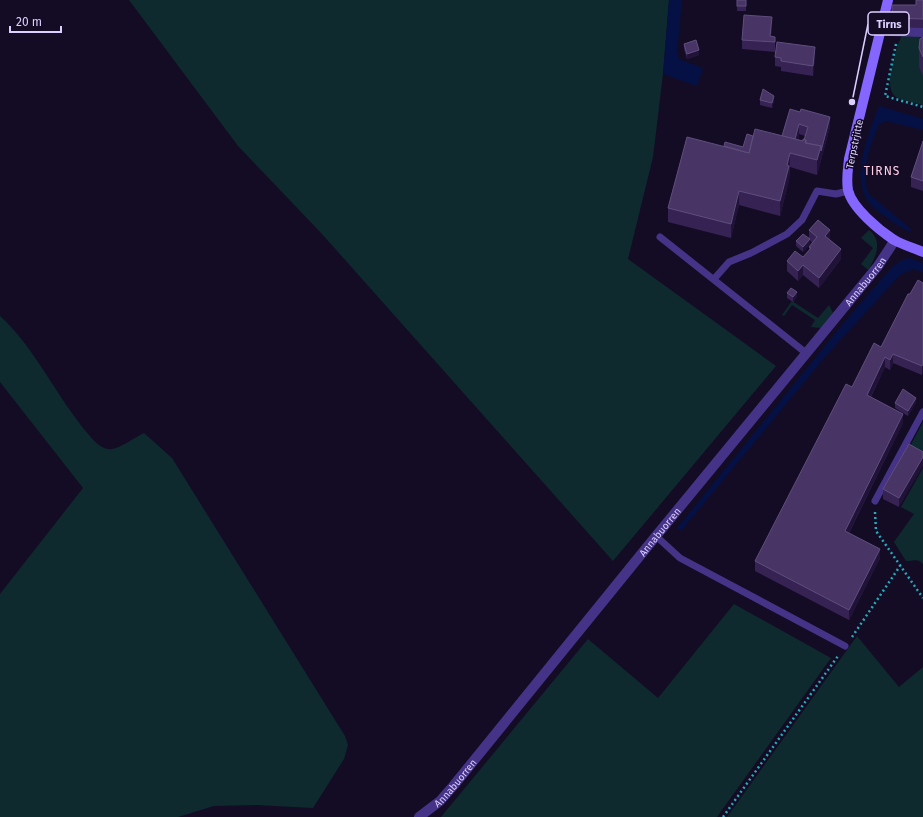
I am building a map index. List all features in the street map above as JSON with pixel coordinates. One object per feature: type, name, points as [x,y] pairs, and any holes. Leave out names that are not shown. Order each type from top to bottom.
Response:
[{"type":"street","name":"Terpstrjitte","points":[[848,191],[847,176],[849,159],[888,0]]},
{"type":"street","points":[[881,29],[923,32]]},
{"type":"street","points":[[848,191],[852,200],[874,225],[895,240],[923,252]]},
{"type":"street","name":"Annabuorren","points":[[419,817],[440,800],[454,785],[878,266],[895,240]]},
{"type":"lane","points":[[714,279],[729,262],[751,253],[787,234],[802,220],[817,191],[836,194],[848,191]]},
{"type":"lane","points":[[660,237],[806,354]]},
{"type":"lane","points":[[875,501],[923,412]]},
{"type":"lane","points":[[656,536],[680,558],[845,646]]},
{"type":"path","points":[[898,31],[885,96],[923,107]]},
{"type":"path","points":[[875,501],[876,531],[923,598]]},
{"type":"path","points":[[723,817],[900,566]]},
{"type":"green space","points":[[129,0],[669,0],[663,74],[653,157],[628,259],[776,366],[613,561],[322,234],[238,146]]},
{"type":"green space","points":[[923,34],[923,105],[896,97],[892,92],[890,77],[894,58],[902,35]]},
{"type":"green space","points":[[869,230],[876,239],[877,249],[872,264],[869,269],[867,269],[861,264],[873,248],[861,238]]},
{"type":"green space","points":[[792,301],[818,318],[829,305],[833,313],[821,328],[811,327],[815,320],[792,305],[784,316],[782,315]]},
{"type":"green space","points":[[0,316],[25,343],[77,421],[99,445],[109,449],[115,448],[124,445],[144,433],[172,458],[345,736],[348,745],[344,759],[313,808],[256,805],[214,806],[178,817],[0,817],[0,594],[83,488],[0,382]]},
{"type":"green space","points":[[923,422],[923,461],[907,452]]},
{"type":"green space","points":[[923,468],[923,564],[918,560],[906,561],[894,542],[914,514],[901,507]]},
{"type":"green space","points":[[734,604],[831,658],[717,817],[441,817],[588,639],[658,698]]},
{"type":"green space","points":[[857,636],[899,687],[923,667],[923,817],[727,817]]},
{"type":"shaded area","points":[[669,0],[682,0],[677,52],[679,59],[703,68],[697,86],[663,74]]},
{"type":"shaded area","points":[[880,106],[923,119],[923,130],[886,121],[879,124],[867,159],[865,177],[869,194],[911,229],[910,232],[872,206],[866,198],[862,188],[861,165],[863,153],[870,129]]},
{"type":"shaded area","points":[[910,258],[923,263],[923,272],[913,269],[900,275],[825,357],[681,531],[677,528],[846,320],[893,266],[903,259]]},
{"type":"building","points":[[737,0],[746,0],[746,6],[737,6]]},
{"type":"building","points":[[916,0],[923,0],[923,19],[892,18],[892,5],[916,5]]},
{"type":"building","points":[[744,15],[772,17],[770,36],[775,37],[775,42],[742,40]]},
{"type":"building","points":[[923,37],[923,57],[919,48],[920,39]]},
{"type":"building","points":[[696,40],[699,50],[687,54],[684,44]]},
{"type":"building","points":[[777,42],[815,47],[813,66],[781,61],[781,58],[775,57]]},
{"type":"building","points":[[763,89],[774,96],[772,103],[760,100]]},
{"type":"building","points":[[790,109],[800,112],[801,109],[830,117],[821,151],[821,146],[806,143],[806,140],[804,140],[808,127],[799,124],[795,139],[782,136]]},
{"type":"building","points":[[755,129],[803,141],[803,139],[806,140],[805,143],[821,146],[817,160],[790,153],[787,165],[789,166],[780,201],[739,191],[731,224],[668,208],[687,137],[749,153]]},
{"type":"building","points":[[747,134],[753,136],[749,153],[724,146],[725,142],[743,147]]},
{"type":"building","points":[[923,141],[923,181],[911,177]]},
{"type":"building","points":[[818,220],[830,230],[825,236],[841,249],[819,278],[803,265],[798,271],[787,261],[795,251],[803,257],[811,248],[809,247],[817,237],[809,230]]},
{"type":"building","points":[[803,234],[810,239],[803,247],[796,241]]},
{"type":"building","points":[[918,280],[923,283],[923,364],[922,366],[893,354],[890,360],[885,357],[867,395],[903,414],[845,531],[880,549],[849,610],[755,561],[846,384],[852,387],[874,343],[881,347],[908,294],[910,294]]},
{"type":"building","points":[[791,288],[797,292],[793,297],[787,293]]},
{"type":"building","points":[[903,389],[916,398],[908,411],[895,403]]},
{"type":"building","points":[[909,444],[923,452],[923,457],[899,498],[883,489]]},
{"type":"place","name":"Tirns","points":[[852,102]]},
{"type":"district","name":"TIRNS","points":[[882,171]]}]
